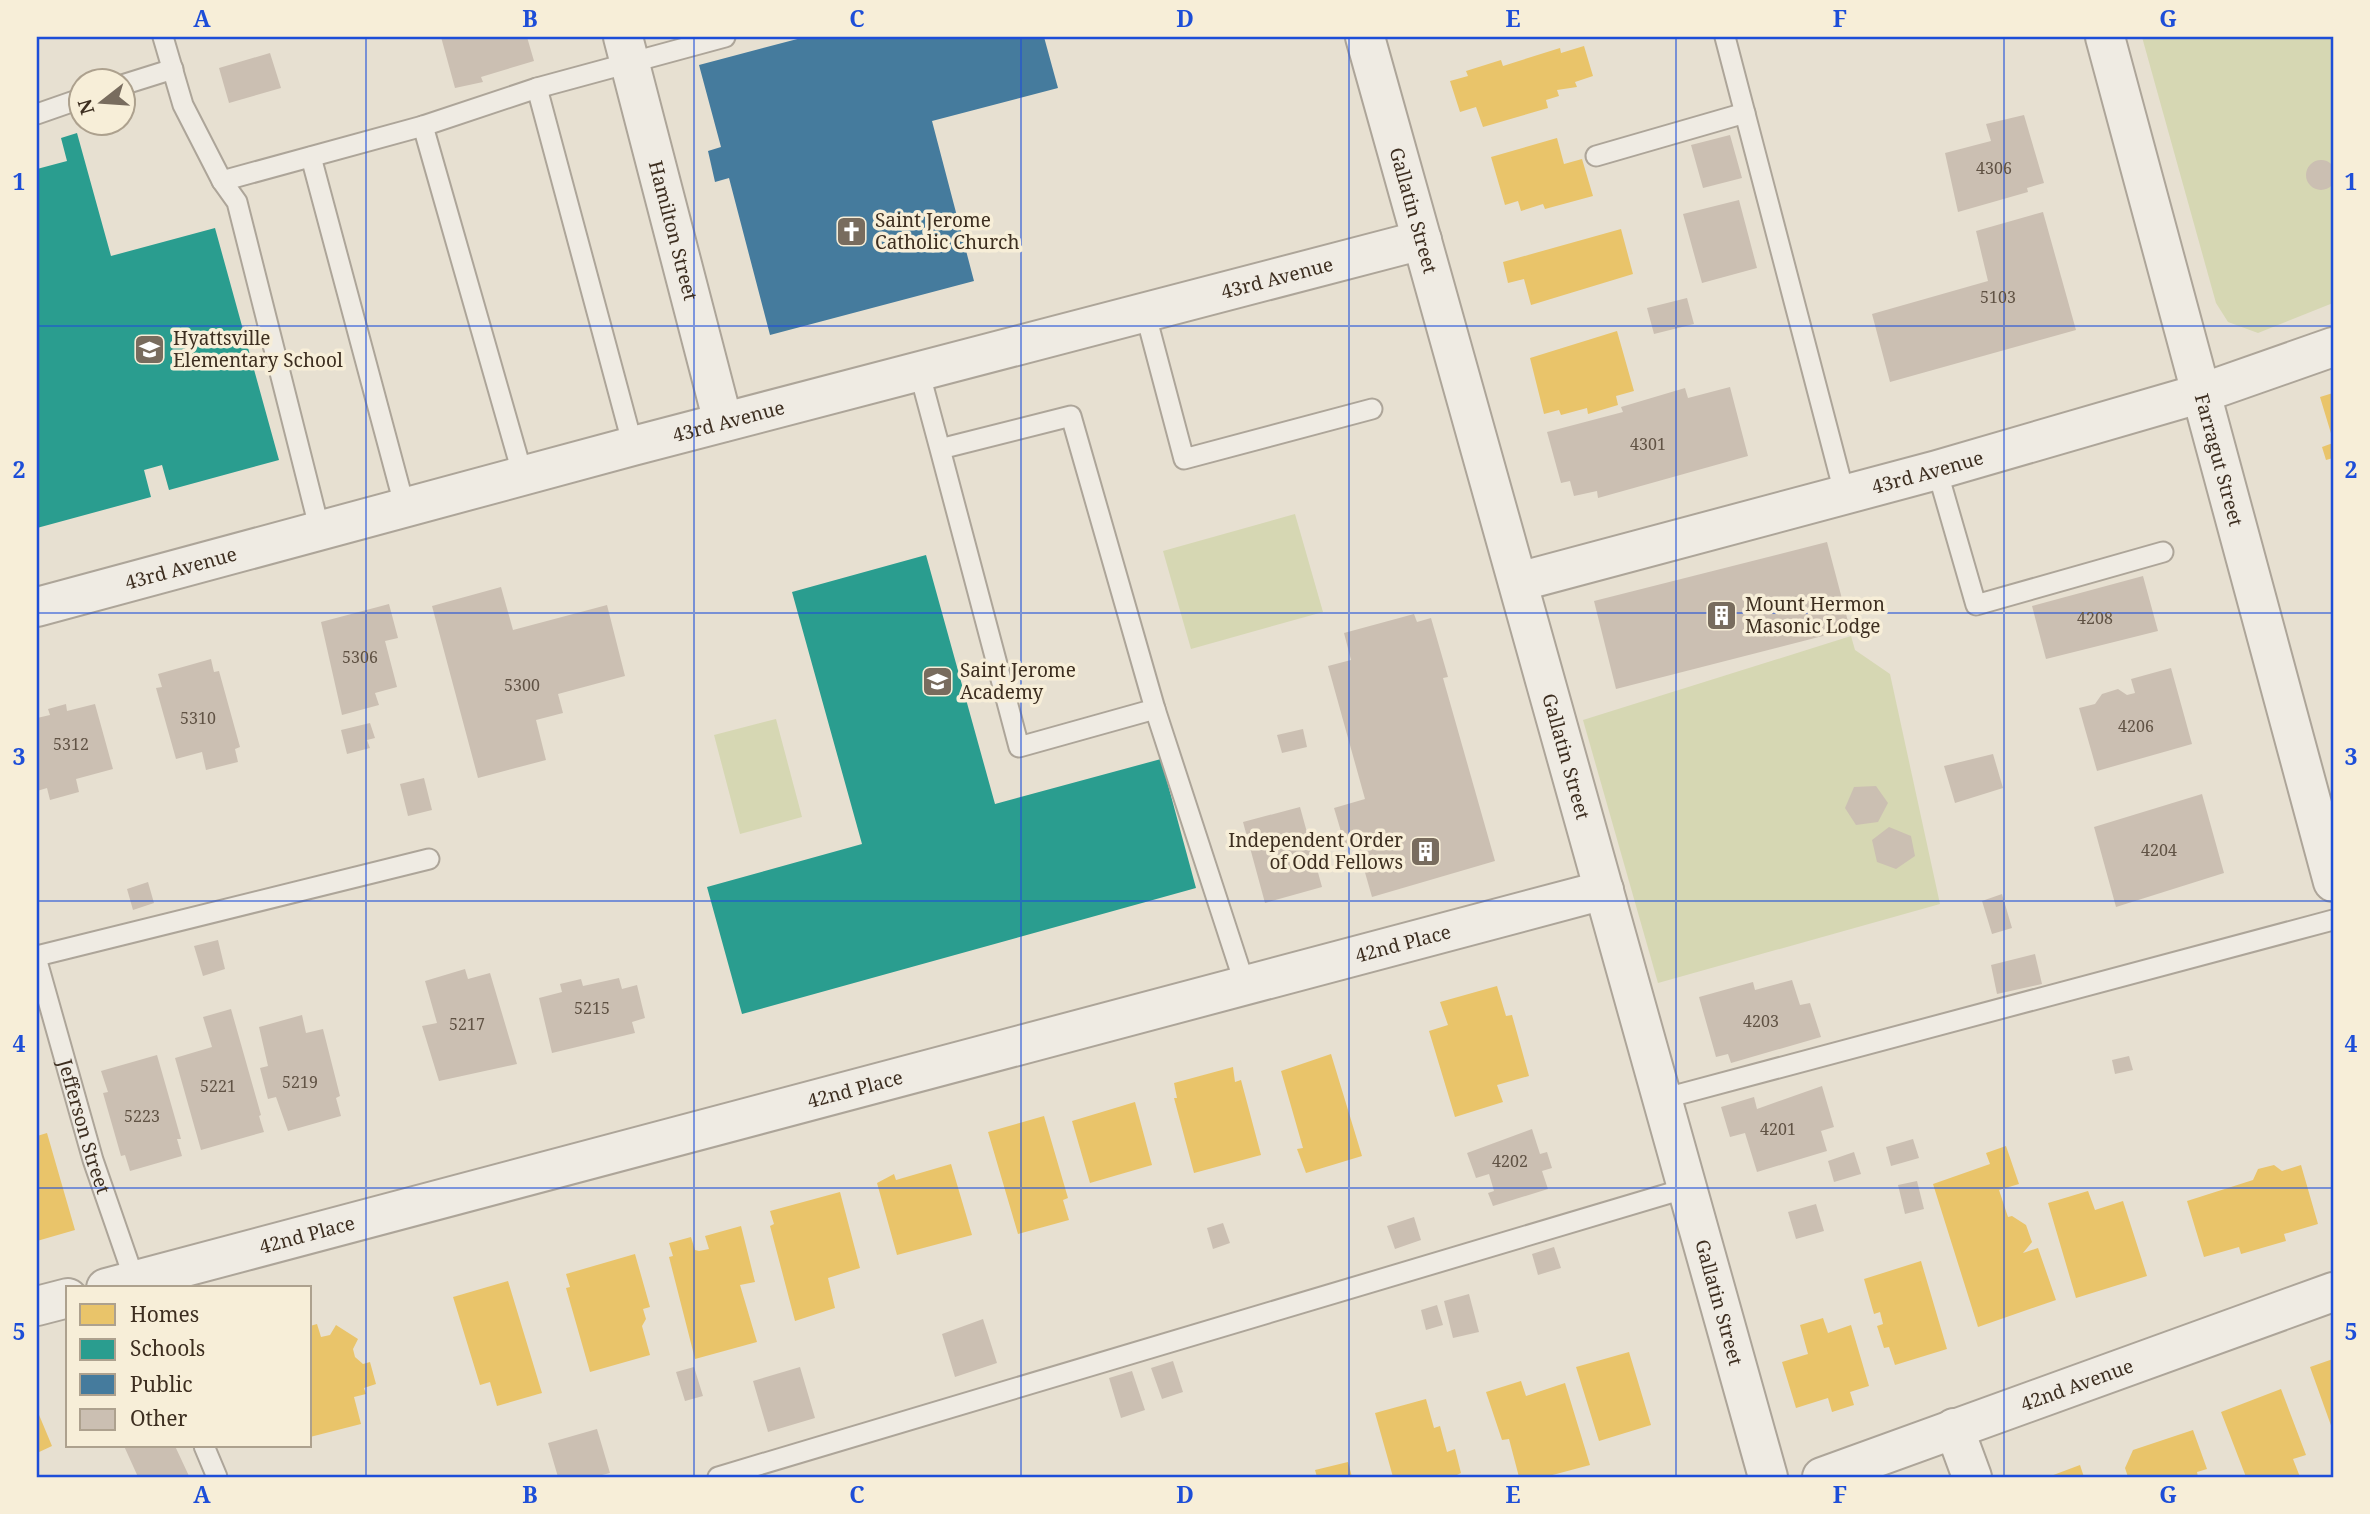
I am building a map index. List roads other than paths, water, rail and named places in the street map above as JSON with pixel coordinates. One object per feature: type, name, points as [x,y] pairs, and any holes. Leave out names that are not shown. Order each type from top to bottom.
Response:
[{"type":"street","name":"Gallatin Street","points":[[1366,37],[1768,1477]]},
{"type":"street","name":"Farragut Street","points":[[2105,37],[2333,882]]},
{"type":"street","name":"Hamilton Street","points":[[626,50],[723,422]]},
{"type":"street","name":"43rd Avenue","points":[[37,607],[723,422],[1422,240]]},
{"type":"street","name":"43rd Avenue","points":[[1518,582],[1937,470],[2202,393],[2333,347]]},
{"type":"street","name":"42nd Place","points":[[126,1286],[1604,890]]},
{"type":"street","name":"42nd Avenue","points":[[1822,1477],[2333,1292]]},
{"type":"street","points":[[37,1306],[66,1299]]},
{"type":"street","points":[[1954,1428],[1972,1477]]},
{"type":"lane","points":[[163,37],[183,105],[222,181],[237,202],[320,531]]},
{"type":"lane","points":[[222,181],[423,126],[537,88],[626,50],[724,37]]},
{"type":"lane","points":[[1725,37],[1845,496]]},
{"type":"lane","points":[[136,80],[173,68]]},
{"type":"lane","points":[[537,88],[633,446]]},
{"type":"lane","points":[[37,114],[66,104]]},
{"type":"lane","points":[[1596,156],[1745,113]]},
{"type":"lane","points":[[423,126],[523,476]]},
{"type":"lane","points":[[311,157],[405,508]]},
{"type":"lane","points":[[1145,312],[1184,459],[1372,409]]},
{"type":"lane","points":[[919,371],[1019,747],[1156,709]]},
{"type":"lane","points":[[940,449],[1072,416],[1156,709],[1245,985]]},
{"type":"lane","points":[[1937,470],[1976,605],[2163,552]]},
{"type":"lane","points":[[37,958],[429,859]]},
{"type":"lane","points":[[1662,1098],[2333,920]]},
{"type":"lane","name":"Jefferson Street","points":[[37,958],[126,1286]]},
{"type":"lane","points":[[718,1477],[1687,1188]]},
{"type":"lane","points":[[205,1448],[217,1477]]},
{"type":"place","name":"Saint Jerome Catholic Church","points":[[852,231]]},
{"type":"place","name":"Hyattsville Elementary School","points":[[150,349]]},
{"type":"place","name":"Mount Hermon Masonic Lodge","points":[[1722,615]]},
{"type":"place","name":"Saint Jerome Academy","points":[[937,681]]},
{"type":"place","name":"Independent Order of Odd Fellows","points":[[1426,851]]}]
